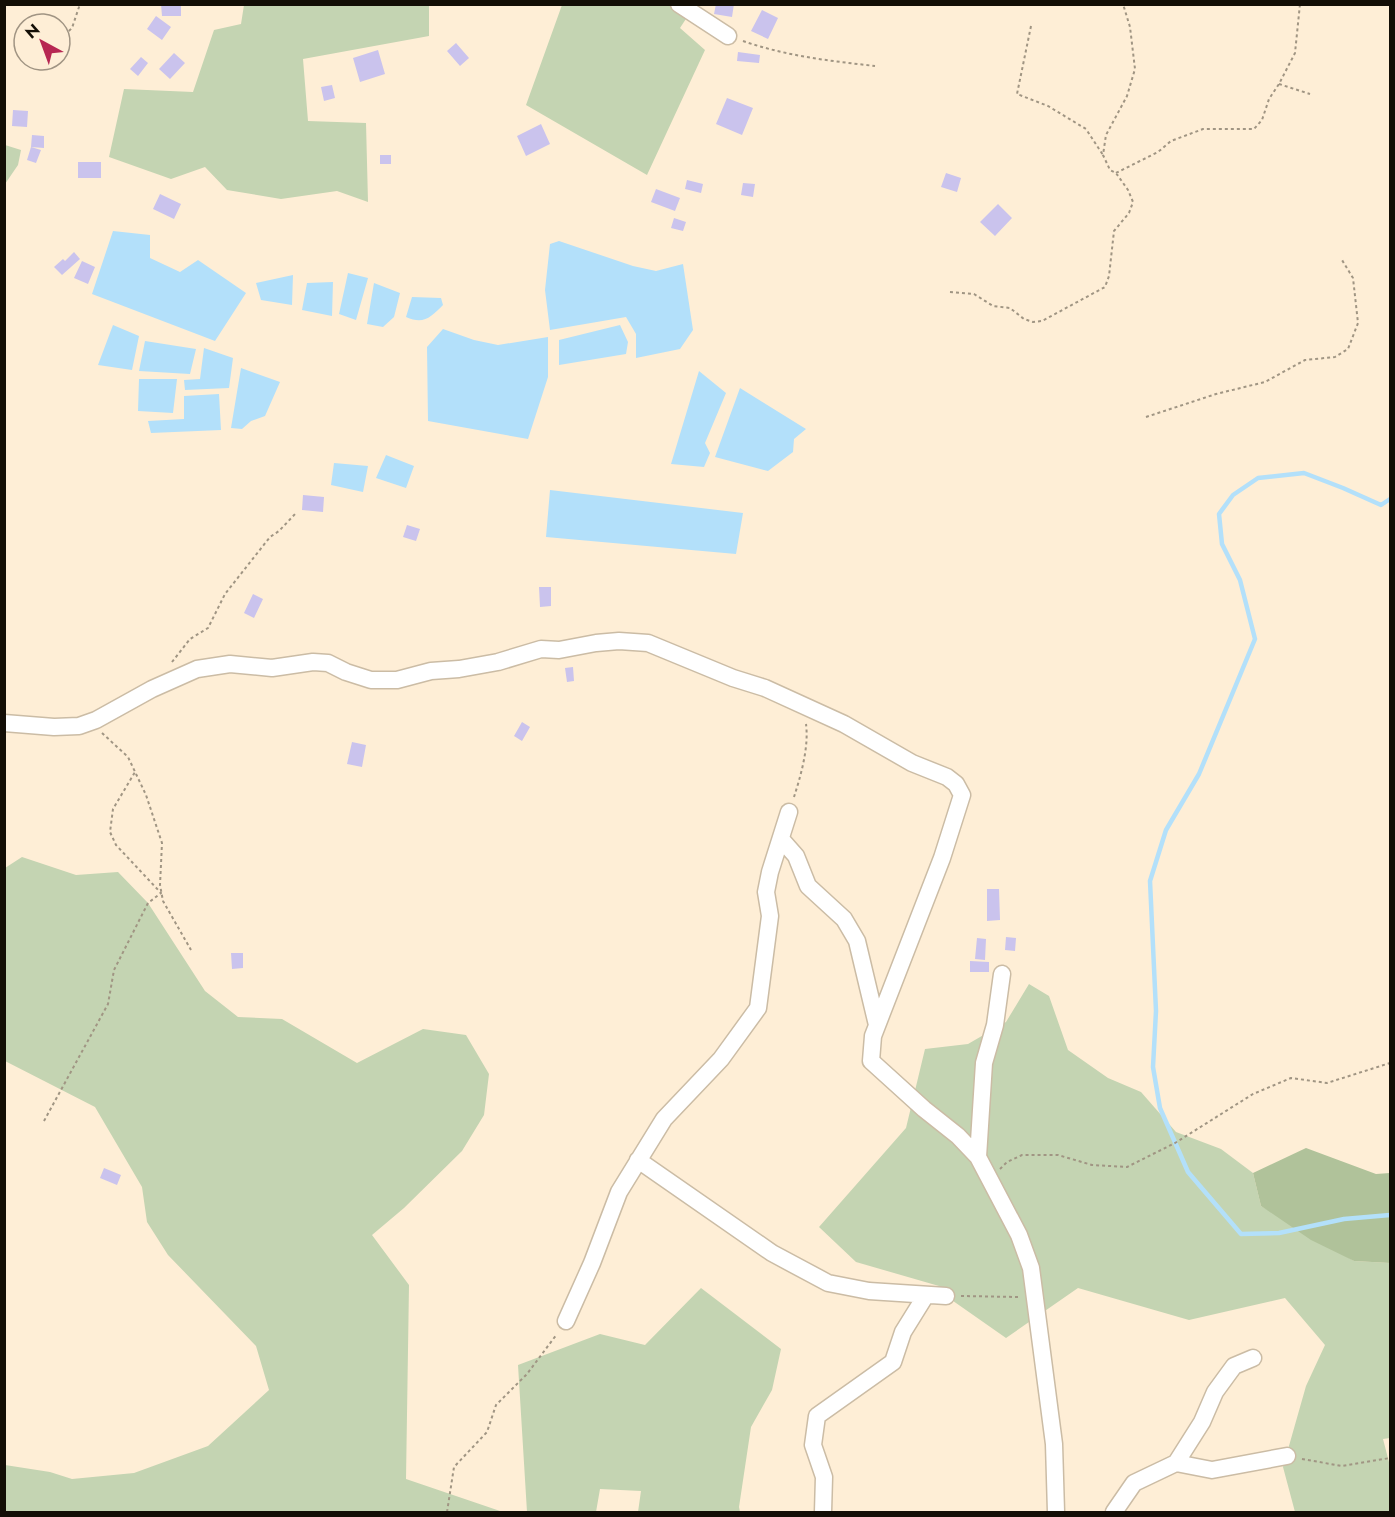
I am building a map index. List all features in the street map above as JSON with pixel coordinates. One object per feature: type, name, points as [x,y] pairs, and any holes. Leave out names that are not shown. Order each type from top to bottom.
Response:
[{"type":"street","points":[[679,4],[728,36]]},
{"type":"street","points":[[4,723],[54,727],[79,726],[197,669],[230,664],[272,668],[313,662],[328,663],[371,680],[397,680],[431,671],[498,662],[541,649],[559,650],[619,641],[648,643],[733,678],[765,688],[844,724],[912,763],[947,777],[956,784],[962,795],[942,858],[873,1036],[871,1061],[915,1102],[958,1136],[978,1157],[1019,1235],[1031,1268],[1054,1444],[1056,1512]]},
{"type":"street","points":[[566,1321],[592,1263],[618,1192],[664,1119],[721,1059],[758,1008],[770,916],[766,892],[789,812]]},
{"type":"street","points":[[781,839],[796,856],[808,886],[844,919],[857,941],[877,1025]]},
{"type":"street","points":[[978,1157],[984,1063],[995,1025],[1002,974]]},
{"type":"street","points":[[638,1160],[772,1253],[828,1283],[869,1291],[946,1296]]},
{"type":"street","points":[[823,1512],[824,1477],[813,1445],[817,1416],[893,1362],[903,1332],[926,1295]]},
{"type":"street","points":[[1114,1512],[1134,1483],[1176,1463],[1202,1422],[1215,1392],[1234,1366],[1253,1358]]},
{"type":"street","points":[[1176,1463],[1212,1470],[1287,1456]]},
{"type":"path","points":[[72,28],[80,4]]},
{"type":"path","points":[[1104,155],[1106,135],[1127,96],[1135,69],[1130,27],[1123,4]]},
{"type":"path","points":[[1116,173],[1158,152],[1171,141],[1203,129],[1254,129],[1262,120],[1269,99],[1295,52],[1300,4]]},
{"type":"path","points":[[950,292],[974,294],[993,306],[1010,308],[1024,319],[1033,322],[1042,321],[1105,287],[1109,276],[1114,231],[1129,213],[1133,202],[1128,190],[1116,173],[1110,170],[1104,155],[1086,129],[1048,106],[1017,94],[1031,26]]},
{"type":"path","points":[[728,36],[764,49],[805,58],[875,66]]},
{"type":"path","points":[[1279,84],[1310,94]]},
{"type":"path","points":[[1146,417],[1216,394],[1265,382],[1305,360],[1335,357],[1348,349],[1358,323],[1353,278],[1342,260]]},
{"type":"path","points":[[171,664],[190,639],[207,628],[225,594],[270,537],[296,513]]},
{"type":"path","points":[[789,812],[799,780],[807,733],[804,706]]},
{"type":"path","points":[[90,722],[128,757],[146,795],[162,843],[160,885],[163,901],[191,950]]},
{"type":"path","points":[[135,772],[113,809],[110,832],[116,845],[162,893]]},
{"type":"path","points":[[45,1121],[108,1004],[114,970],[143,912],[148,903],[162,893]]},
{"type":"path","points":[[990,1178],[1007,1162],[1022,1155],[1059,1155],[1092,1165],[1127,1167],[1175,1143],[1253,1094],[1291,1078],[1327,1083],[1390,1062]]},
{"type":"path","points":[[946,1296],[1034,1297]]},
{"type":"path","points":[[447,1512],[454,1467],[487,1432],[496,1405],[527,1374],[566,1321]]},
{"type":"path","points":[[1287,1456],[1342,1467],[1390,1459]]},
{"type":"green space","points":[[244,5],[429,5],[429,36],[303,59],[308,121],[366,123],[368,202],[337,191],[281,199],[227,190],[205,167],[171,179],[109,157],[124,89],[193,92],[214,30],[241,24]]},
{"type":"green space","points":[[562,5],[695,5],[680,28],[705,50],[647,175],[526,105]]},
{"type":"green space","points":[[5,145],[21,150],[18,165],[5,184]]},
{"type":"green space","points":[[22,857],[76,875],[118,872],[148,903],[205,991],[238,1017],[282,1019],[357,1063],[423,1029],[466,1035],[489,1074],[484,1115],[462,1151],[404,1208],[372,1235],[409,1285],[406,1479],[503,1512],[5,1512],[5,1465],[50,1472],[72,1479],[134,1473],[208,1446],[269,1390],[256,1346],[168,1255],[147,1222],[142,1187],[95,1107],[5,1061],[5,868]]},
{"type":"green space","points":[[1029,984],[1049,996],[1068,1050],[1108,1078],[1141,1092],[1176,1132],[1221,1149],[1253,1173],[1261,1206],[1354,1261],[1390,1263],[1390,1438],[1383,1439],[1390,1466],[1390,1512],[1295,1512],[1283,1467],[1306,1386],[1325,1345],[1285,1298],[1189,1320],[1078,1288],[1006,1338],[946,1296],[939,1286],[856,1262],[819,1227],[906,1128],[925,1049],[968,1044],[1006,1022]]},
{"type":"green space","points":[[1306,1148],[1376,1174],[1390,1173],[1390,1263],[1354,1261],[1311,1240],[1261,1206],[1253,1173]]},
{"type":"green space","points":[[701,1288],[781,1349],[772,1390],[751,1427],[740,1512],[638,1512],[641,1491],[600,1489],[596,1512],[527,1512],[518,1365],[600,1334],[645,1345]]},
{"type":"water","points":[[113,231],[150,235],[150,258],[180,272],[198,260],[246,293],[215,341],[92,294]]},
{"type":"water","points":[[559,241],[633,266],[656,271],[683,264],[693,330],[680,349],[636,358],[636,334],[626,317],[550,330],[545,290],[550,244]]},
{"type":"water","points":[[348,273],[368,278],[356,320],[339,314]]},
{"type":"water","points":[[293,275],[292,305],[261,300],[256,283]]},
{"type":"water","points":[[333,282],[332,316],[302,310],[307,283]]},
{"type":"water","points":[[374,283],[400,293],[394,317],[383,327],[367,324]]},
{"type":"water","points":[[412,297],[441,298],[443,305],[427,318],[412,319],[406,317]]},
{"type":"water","points":[[113,325],[139,336],[132,370],[98,365]]},
{"type":"water","points":[[620,325],[628,342],[626,354],[559,365],[559,340]]},
{"type":"water","points":[[443,329],[474,340],[498,345],[548,337],[548,377],[528,439],[428,421],[427,347]]},
{"type":"water","points":[[145,341],[196,349],[190,374],[139,371]]},
{"type":"water","points":[[204,348],[233,358],[229,388],[185,390],[184,380],[200,379]]},
{"type":"water","points":[[241,368],[280,382],[265,416],[251,421],[242,429],[231,428]]},
{"type":"water","points":[[699,371],[726,393],[705,443],[710,453],[704,467],[671,464]]},
{"type":"water","points":[[139,379],[177,379],[173,413],[138,411]]},
{"type":"water","points":[[740,388],[806,429],[794,439],[793,452],[768,471],[715,457]]},
{"type":"water","points":[[219,394],[221,430],[151,433],[148,421],[184,419],[184,396]]},
{"type":"water","points":[[386,455],[414,466],[406,488],[376,478]]},
{"type":"water","points":[[334,463],[368,466],[363,492],[331,485]]},
{"type":"water","points":[[550,490],[743,513],[736,554],[546,537]]},
{"type":"building","points":[[161,4],[181,4],[181,16],[162,16]]},
{"type":"building","points":[[716,4],[734,4],[732,17],[714,14]]},
{"type":"building","points":[[762,10],[778,18],[768,39],[751,31]]},
{"type":"building","points":[[156,16],[171,27],[162,40],[147,29]]},
{"type":"building","points":[[456,43],[469,58],[460,66],[447,51]]},
{"type":"building","points":[[378,50],[385,74],[360,82],[353,58]]},
{"type":"building","points":[[738,52],[760,55],[759,63],[737,61]]},
{"type":"building","points":[[174,53],[185,63],[170,79],[159,69]]},
{"type":"building","points":[[141,57],[148,63],[138,76],[130,69]]},
{"type":"building","points":[[332,85],[335,98],[324,101],[321,87]]},
{"type":"building","points":[[727,98],[753,108],[742,135],[716,124]]},
{"type":"building","points":[[13,110],[28,111],[27,127],[12,126]]},
{"type":"building","points":[[541,124],[550,144],[526,156],[517,136]]},
{"type":"building","points":[[32,135],[44,136],[44,148],[31,147]]},
{"type":"building","points":[[31,147],[41,150],[36,163],[27,160]]},
{"type":"building","points":[[380,155],[391,155],[391,164],[380,164]]},
{"type":"building","points":[[78,162],[101,162],[101,178],[78,178]]},
{"type":"building","points":[[946,173],[961,178],[957,192],[941,187]]},
{"type":"building","points":[[687,180],[703,184],[701,193],[685,189]]},
{"type":"building","points":[[743,183],[755,184],[753,197],[741,195]]},
{"type":"building","points":[[656,189],[680,198],[675,211],[651,202]]},
{"type":"building","points":[[160,194],[181,204],[174,219],[153,209]]},
{"type":"building","points":[[998,204],[1012,218],[995,236],[980,222]]},
{"type":"building","points":[[674,218],[686,222],[683,231],[671,228]]},
{"type":"building","points":[[74,252],[80,259],[62,275],[54,267]]},
{"type":"building","points":[[82,261],[95,267],[88,284],[74,278]]},
{"type":"building","points":[[303,495],[324,497],[323,512],[302,510]]},
{"type":"building","points":[[407,525],[420,529],[416,541],[403,537]]},
{"type":"building","points":[[539,587],[551,587],[551,606],[540,607]]},
{"type":"building","points":[[253,594],[263,599],[254,618],[244,613]]},
{"type":"building","points":[[573,667],[574,681],[567,682],[565,668]]},
{"type":"building","points":[[522,722],[530,727],[522,741],[514,736]]},
{"type":"building","points":[[352,742],[366,745],[362,767],[347,764]]},
{"type":"building","points":[[987,889],[999,889],[1000,920],[987,921]]},
{"type":"building","points":[[1006,937],[1016,938],[1015,951],[1005,950]]},
{"type":"building","points":[[977,938],[986,939],[985,960],[975,959]]},
{"type":"building","points":[[231,953],[243,953],[243,968],[232,969]]},
{"type":"building","points":[[970,961],[989,962],[989,972],[970,972]]},
{"type":"building","points":[[104,1168],[121,1175],[117,1185],[100,1178]]},
{"type":"waterway","points":[[1390,499],[1381,505],[1304,473],[1258,478],[1233,495],[1219,514],[1222,544],[1240,580],[1255,639],[1199,774],[1166,830],[1150,881],[1156,1011],[1153,1067],[1160,1108],[1188,1172],[1241,1234],[1279,1233],[1344,1219],[1390,1215]]}]
